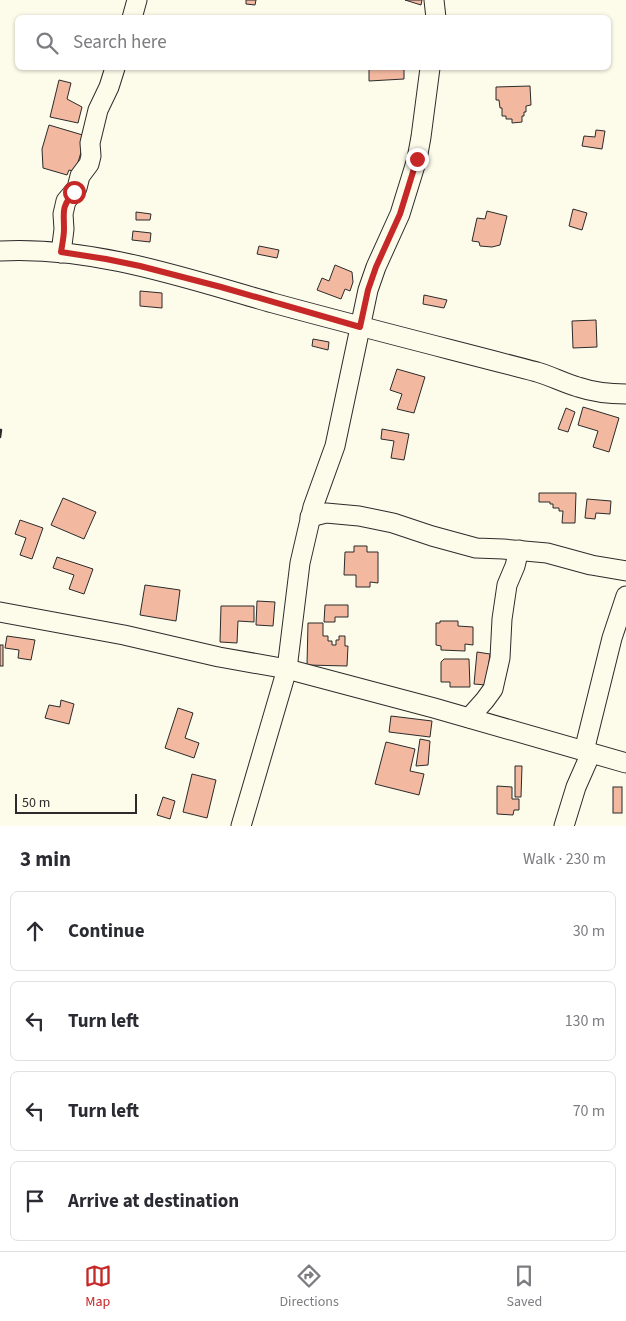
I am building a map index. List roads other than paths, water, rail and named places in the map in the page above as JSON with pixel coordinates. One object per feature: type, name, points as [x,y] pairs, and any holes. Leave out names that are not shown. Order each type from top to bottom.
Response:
[{"type":"street","points":[[133,15],[137,0]]},
{"type":"street","points":[[434,0],[436,15]]},
{"type":"street","points":[[61,252],[64,229],[63,214],[66,201],[77,188],[80,176],[89,164],[91,156],[90,143],[98,110],[114,70]]},
{"type":"street","points":[[241,826],[287,669],[300,563],[310,517],[335,446],[368,290],[376,267],[400,214],[417,159],[430,70]]},
{"type":"street","points":[[0,251],[61,252],[140,266],[360,327],[537,372],[579,387],[626,394]]},
{"type":"street","points":[[310,517],[326,513],[359,516],[393,523],[476,548],[547,553],[591,565],[626,571]]},
{"type":"street","points":[[469,718],[493,689],[500,658],[503,610],[507,585],[519,550]]},
{"type":"street","points":[[564,826],[588,752],[612,638],[626,596]]},
{"type":"street","points":[[0,612],[124,635],[219,657],[287,669],[626,763]]}]
